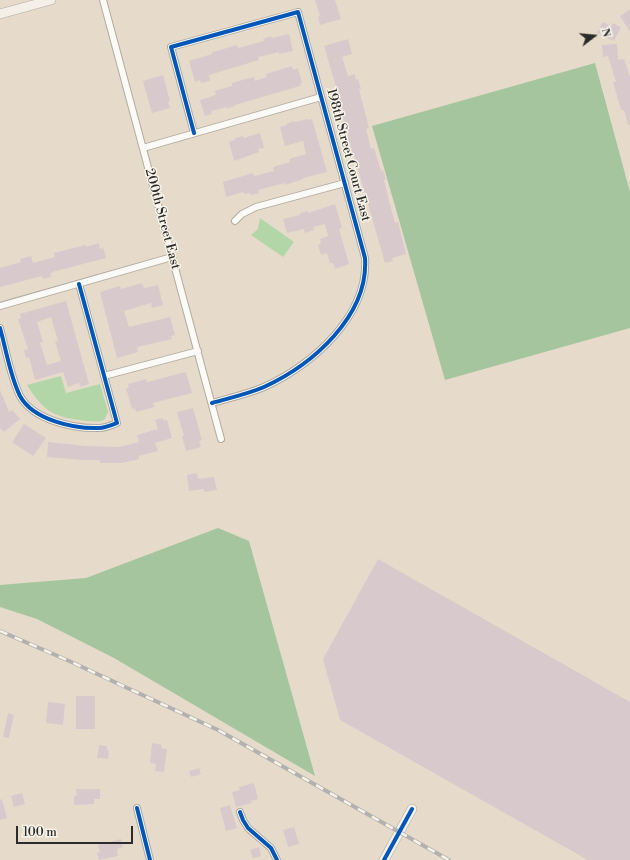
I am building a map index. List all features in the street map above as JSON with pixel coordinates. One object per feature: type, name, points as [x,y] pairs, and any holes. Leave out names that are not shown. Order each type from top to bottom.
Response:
[{"type":"street","points":[[0,14],[51,0]]},
{"type":"street","name":"200th Street East","points":[[103,0],[221,438]]},
{"type":"street","name":"198th Street Court East","points":[[194,133],[171,47],[298,12],[365,258],[366,268],[362,290],[356,303],[337,332],[321,349],[304,363],[280,379],[262,388],[212,403]]},
{"type":"street","points":[[143,148],[321,97]]},
{"type":"street","points":[[235,221],[242,214],[256,207],[345,183]]},
{"type":"street","points":[[0,306],[172,257]]},
{"type":"street","points":[[0,328],[15,385],[21,397],[33,410],[52,421],[78,427],[101,429],[117,423],[79,284]]},
{"type":"street","points":[[104,376],[198,351]]},
{"type":"street","points":[[137,808],[150,860]]},
{"type":"street","points":[[384,860],[412,809]]},
{"type":"street","points":[[240,812],[248,828],[271,848],[277,860]]},
{"type":"green space","points":[[595,63],[630,192],[630,328],[445,380],[372,126]]},
{"type":"green space","points":[[260,218],[294,242],[283,257],[251,235],[258,229]]},
{"type":"green space","points":[[61,376],[66,393],[100,384],[108,412],[105,419],[98,421],[87,421],[66,418],[51,412],[39,402],[27,385]]},
{"type":"green space","points":[[218,528],[249,541],[315,776],[114,658],[37,619],[0,607],[0,585],[86,578]]},
{"type":"building","points":[[315,0],[335,0],[341,19],[320,25],[318,17],[320,16]]},
{"type":"building","points":[[630,9],[630,32],[620,16]]},
{"type":"building","points":[[603,22],[611,26],[613,23],[621,27],[614,41],[597,33]]},
{"type":"building","points":[[289,34],[293,51],[279,54],[279,52],[258,57],[259,60],[209,75],[210,81],[201,83],[200,80],[195,82],[189,61],[212,54],[212,52],[237,45],[238,48],[264,41],[263,39],[271,36],[272,38]]},
{"type":"building","points":[[348,39],[352,54],[342,57],[348,76],[355,74],[356,80],[358,79],[361,89],[359,89],[369,128],[366,129],[371,149],[374,148],[381,171],[383,170],[386,180],[384,180],[395,223],[398,222],[406,254],[392,258],[393,261],[385,263],[348,138],[349,137],[338,101],[336,87],[324,46]]},
{"type":"building","points":[[617,44],[618,60],[624,59],[630,77],[630,125],[628,125],[624,110],[621,110],[613,82],[616,82],[608,56],[603,57],[602,45]]},
{"type":"building","points":[[292,66],[293,70],[298,68],[302,83],[300,86],[235,105],[227,109],[227,107],[211,111],[212,114],[205,116],[200,100],[216,95],[215,91],[232,86],[232,83],[254,77],[255,81],[267,77],[266,74]]},
{"type":"building","points":[[163,75],[170,101],[168,102],[170,108],[152,113],[143,81]]},
{"type":"building","points":[[312,119],[327,172],[303,178],[285,185],[285,183],[258,190],[259,193],[251,195],[250,193],[244,194],[243,192],[226,197],[223,182],[253,173],[254,176],[274,171],[273,167],[290,162],[289,159],[306,154],[303,141],[285,146],[280,127],[294,121]]},
{"type":"building","points":[[260,133],[264,148],[258,149],[259,152],[234,161],[229,142],[235,140],[235,138],[243,136],[244,138]]},
{"type":"building","points":[[335,204],[342,228],[339,229],[349,264],[335,269],[333,263],[330,263],[327,253],[321,255],[318,245],[321,244],[320,239],[328,236],[325,224],[313,227],[314,230],[305,233],[304,229],[287,233],[283,219]]},
{"type":"building","points":[[99,243],[100,249],[103,248],[106,258],[50,273],[51,277],[43,279],[42,276],[0,287],[0,268],[21,262],[20,259],[31,256],[33,263],[55,257],[54,253]]},
{"type":"building","points":[[142,283],[144,288],[158,285],[163,305],[152,308],[151,303],[124,311],[129,327],[170,317],[175,335],[171,336],[172,339],[137,347],[138,352],[117,358],[100,292],[120,286],[121,289]]},
{"type":"building","points":[[66,301],[89,384],[81,387],[79,383],[68,387],[63,372],[35,380],[29,357],[26,358],[24,350],[28,349],[18,319],[21,318],[20,314]],"holes":[[[51,317],[58,341],[55,341],[61,361],[47,365],[40,343],[43,342],[37,322]]]},
{"type":"building","points":[[186,372],[192,393],[153,403],[154,407],[136,412],[135,408],[132,409],[126,388],[129,388],[128,384],[146,379],[147,382]]},
{"type":"building","points":[[0,390],[9,412],[12,410],[20,419],[4,432],[0,428]]},
{"type":"building","points":[[193,408],[202,440],[199,441],[201,447],[186,451],[182,436],[184,436],[177,412]]},
{"type":"building","points":[[163,418],[164,421],[167,420],[172,438],[155,443],[158,451],[139,456],[139,459],[122,463],[100,463],[100,460],[47,457],[48,442],[85,446],[119,447],[139,442],[137,435],[158,429],[155,420]]},
{"type":"building","points":[[24,424],[46,438],[33,456],[12,442]]},
{"type":"building","points":[[197,473],[198,479],[214,477],[217,490],[204,492],[204,489],[189,491],[187,475]]},
{"type":"building","points":[[378,559],[630,702],[630,860],[588,860],[340,720],[323,659]]},
{"type":"building","points":[[76,696],[95,696],[95,729],[76,729]]},
{"type":"building","points":[[48,702],[65,704],[63,725],[46,723]]},
{"type":"building","points":[[8,713],[14,715],[9,738],[3,737]]},
{"type":"building","points":[[152,743],[162,745],[161,748],[167,749],[164,772],[155,771],[156,764],[150,763]]},
{"type":"building","points":[[99,745],[107,746],[107,750],[109,751],[108,759],[97,758]]},
{"type":"building","points":[[199,768],[201,774],[191,777],[189,771]]},
{"type":"building","points":[[254,783],[258,799],[251,801],[252,803],[236,807],[232,792],[240,790],[239,787]]},
{"type":"building","points":[[76,789],[100,789],[100,799],[94,799],[94,804],[74,805],[74,796],[77,796]]},
{"type":"building","points":[[22,793],[25,804],[14,807],[11,796]]},
{"type":"building","points":[[2,799],[7,818],[0,820],[0,800]]},
{"type":"building","points":[[230,805],[237,828],[226,831],[220,808]]},
{"type":"building","points":[[294,827],[299,844],[288,847],[283,830]]},
{"type":"building","points":[[121,839],[123,847],[117,849],[118,856],[99,860],[97,853],[100,852],[98,845]]},
{"type":"building","points":[[259,847],[261,856],[253,858],[250,850]]},
{"type":"railway","points":[[0,631],[67,660],[218,730],[449,860]]},
{"type":"cycle path","points":[[194,133],[171,47],[298,12],[365,258],[364,279],[358,300],[347,319],[334,336],[318,352],[301,366],[264,387],[212,403]]},
{"type":"cycle path","points":[[0,328],[11,371],[20,396],[34,411],[44,417],[66,425],[78,427],[101,428],[117,423],[79,284]]},
{"type":"cycle path","points":[[137,808],[150,860]]},
{"type":"cycle path","points":[[384,860],[412,809]]},
{"type":"cycle path","points":[[240,812],[248,828],[271,848],[277,860]]}]
